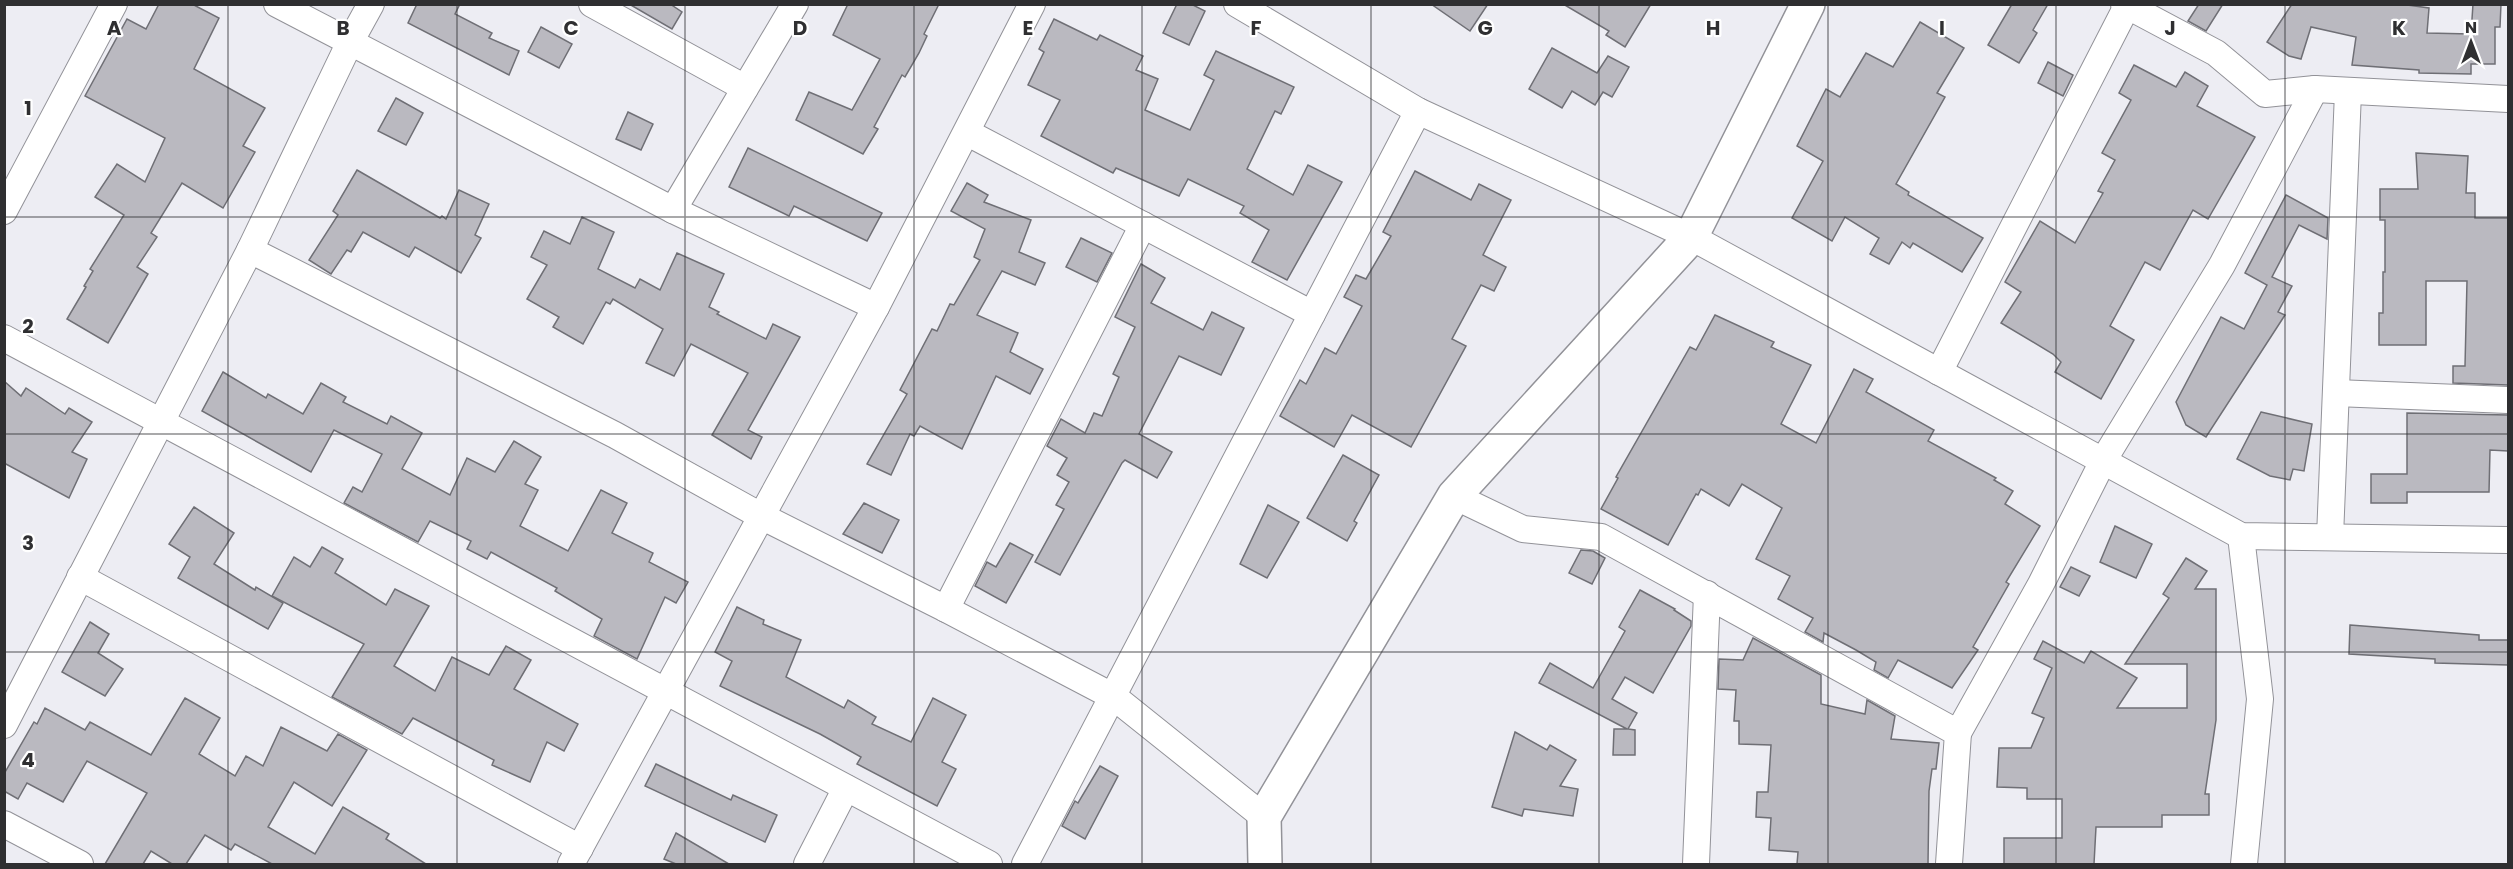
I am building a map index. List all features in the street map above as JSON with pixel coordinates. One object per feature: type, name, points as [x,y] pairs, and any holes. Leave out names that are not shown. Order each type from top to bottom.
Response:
[{"type":"street","points":[[4,211],[114,4]]},
{"type":"street","points":[[277,4],[349,44],[673,210],[876,307]]},
{"type":"street","points":[[4,725],[250,250],[349,44],[371,4]]},
{"type":"street","points":[[592,4],[745,88]]},
{"type":"street","points":[[673,210],[795,4]]},
{"type":"street","points":[[80,577],[576,856],[876,307],[968,133],[1032,4]]},
{"type":"street","points":[[1237,4],[1418,111],[1691,237],[2241,536],[2508,540]]},
{"type":"street","points":[[1265,864],[1264,817],[1454,496],[1691,237],[1808,4]]},
{"type":"street","points":[[1940,372],[2126,5],[2216,53],[2265,94],[2315,89],[2508,99]]},
{"type":"street","points":[[1949,864],[1958,734],[2041,584],[2103,461],[2222,265],[2315,89]]},
{"type":"street","points":[[2330,537],[2348,92]]},
{"type":"street","points":[[1025,864],[1418,111]]},
{"type":"street","points":[[968,133],[1312,314]]},
{"type":"street","points":[[946,609],[1143,225]]},
{"type":"street","points":[[250,250],[615,435],[761,516],[1114,697],[1264,817]]},
{"type":"street","points":[[4,338],[989,864]]},
{"type":"street","points":[[2336,393],[2508,400]]},
{"type":"street","points":[[1454,496],[1523,529],[1600,537],[1958,734]]},
{"type":"street","points":[[2241,536],[2260,699],[2244,864]]},
{"type":"street","points":[[1696,864],[1707,594]]},
{"type":"street","points":[[807,864],[846,788]]},
{"type":"street","points":[[4,824],[80,864]]},
{"type":"building","points":[[159,4],[192,4],[219,18],[194,69],[265,108],[243,146],[255,152],[223,208],[182,183],[151,233],[157,237],[137,267],[148,274],[108,343],[67,319],[86,287],[84,286],[93,271],[90,269],[124,215],[95,197],[117,164],[145,182],[165,138],[85,96],[127,19],[146,29]]},
{"type":"building","points":[[417,4],[460,4],[455,14],[492,33],[489,38],[519,51],[509,75],[408,23]]},
{"type":"building","points":[[629,4],[670,4],[682,12],[672,29]]},
{"type":"building","points":[[848,4],[939,4],[924,34],[927,36],[919,53],[905,77],[902,75],[874,127],[878,129],[863,154],[796,120],[809,92],[852,110],[880,59],[833,35]]},
{"type":"building","points":[[1177,4],[1191,4],[1205,11],[1189,45],[1163,33]]},
{"type":"building","points":[[1431,4],[1488,4],[1470,31]]},
{"type":"building","points":[[1563,4],[1651,4],[1625,47],[1606,35],[1609,31]]},
{"type":"building","points":[[2012,4],[2048,4],[2033,30],[2037,33],[2019,63],[1988,45]]},
{"type":"building","points":[[2199,4],[2223,4],[2206,31],[2188,21]]},
{"type":"building","points":[[2292,4],[2400,4],[2429,8],[2427,33],[2471,34],[2473,4],[2501,4],[2500,27],[2495,27],[2495,64],[2471,64],[2471,74],[2419,73],[2419,70],[2352,65],[2356,37],[2311,27],[2301,59],[2289,56],[2267,42]]},
{"type":"building","points":[[1054,19],[1097,40],[1100,35],[1143,56],[1136,70],[1158,79],[1145,110],[1190,130],[1214,80],[1204,75],[1216,51],[1294,87],[1281,114],[1275,111],[1247,169],[1293,195],[1308,165],[1342,182],[1287,280],[1252,262],[1269,230],[1240,213],[1244,206],[1188,179],[1179,196],[1116,168],[1113,173],[1041,136],[1060,100],[1028,85],[1044,52],[1039,49]]},
{"type":"building","points":[[1920,22],[1964,48],[1937,93],[1945,97],[1896,184],[1909,192],[1908,195],[1983,238],[1962,272],[1913,243],[1910,248],[1902,242],[1889,264],[1870,254],[1879,238],[1845,217],[1832,241],[1792,218],[1823,161],[1797,146],[1826,89],[1840,97],[1866,53],[1893,67]]},
{"type":"building","points":[[541,27],[572,44],[559,68],[528,52]]},
{"type":"building","points":[[1552,48],[1597,73],[1608,56],[1629,67],[1612,97],[1603,92],[1595,105],[1572,91],[1562,108],[1529,89]]},
{"type":"building","points":[[2048,62],[2073,75],[2063,96],[2038,83]]},
{"type":"building","points":[[2134,65],[2176,87],[2185,72],[2208,86],[2197,106],[2255,137],[2208,219],[2193,210],[2160,270],[2145,262],[2110,326],[2134,340],[2101,399],[2055,372],[2061,362],[2053,354],[2001,323],[2021,292],[2005,282],[2040,221],[2075,243],[2103,193],[2098,191],[2115,160],[2102,153],[2131,100],[2119,93]]},
{"type":"building","points":[[396,98],[423,113],[406,145],[378,131]]},
{"type":"building","points":[[628,112],[653,124],[641,150],[616,139]]},
{"type":"building","points":[[748,148],[882,213],[867,241],[794,206],[789,216],[729,187]]},
{"type":"building","points":[[2416,153],[2468,156],[2466,193],[2475,193],[2475,218],[2508,218],[2508,385],[2453,383],[2453,366],[2465,366],[2467,281],[2426,281],[2426,345],[2379,345],[2379,313],[2383,313],[2383,272],[2385,272],[2385,220],[2380,220],[2380,189],[2418,189]]},
{"type":"building","points":[[357,170],[440,218],[442,216],[446,219],[459,190],[489,204],[475,235],[481,238],[461,273],[415,247],[409,257],[363,232],[351,252],[347,250],[331,274],[309,260],[338,215],[333,211]]},
{"type":"building","points":[[1415,171],[1471,200],[1479,184],[1511,200],[1483,255],[1506,267],[1494,291],[1481,285],[1452,339],[1466,346],[1411,447],[1352,415],[1334,447],[1280,416],[1300,380],[1306,384],[1325,348],[1336,354],[1362,306],[1344,297],[1356,275],[1366,279],[1391,236],[1383,232]]},
{"type":"building","points":[[967,183],[988,195],[984,202],[1031,220],[1019,252],[1045,263],[1035,285],[1002,271],[977,315],[1018,333],[1010,352],[1043,369],[1030,394],[996,376],[962,449],[920,426],[914,436],[910,434],[891,475],[867,464],[907,394],[900,390],[932,329],[937,331],[950,304],[954,305],[980,260],[974,257],[985,229],[951,211]]},
{"type":"building","points":[[2286,195],[2328,218],[2327,239],[2299,225],[2272,277],[2292,286],[2278,312],[2285,315],[2206,437],[2186,425],[2176,402],[2221,317],[2244,329],[2267,285],[2245,273]]},
{"type":"building","points":[[582,217],[614,232],[598,269],[635,288],[640,279],[660,290],[677,253],[724,274],[709,307],[719,312],[717,314],[766,339],[773,324],[800,337],[748,430],[762,437],[751,459],[712,435],[748,373],[691,344],[674,376],[646,363],[663,329],[613,299],[610,304],[606,302],[583,344],[553,327],[559,317],[527,299],[547,265],[531,257],[544,231],[570,244]]},
{"type":"building","points":[[1081,238],[1112,253],[1097,282],[1066,267]]},
{"type":"building","points":[[1141,264],[1165,278],[1151,303],[1203,330],[1212,312],[1244,328],[1221,375],[1179,356],[1139,434],[1172,452],[1157,478],[1125,460],[1122,463],[1060,575],[1035,562],[1064,509],[1056,505],[1069,482],[1057,475],[1067,458],[1047,446],[1061,419],[1085,433],[1094,413],[1102,416],[1119,377],[1113,374],[1135,327],[1115,317]]},
{"type":"building","points":[[1715,315],[1774,342],[1771,347],[1811,365],[1781,424],[1816,443],[1854,369],[1873,379],[1866,392],[1934,430],[1928,441],[1996,478],[1994,480],[2013,491],[2005,504],[2040,526],[2006,582],[2009,584],[1973,647],[1978,650],[1952,688],[1898,660],[1888,678],[1874,670],[1876,662],[1856,650],[1824,633],[1823,642],[1805,632],[1813,618],[1778,599],[1790,576],[1756,559],[1782,508],[1742,484],[1729,506],[1701,489],[1668,545],[1601,509],[1618,478],[1616,477],[1690,347],[1696,350]]},
{"type":"building","points":[[223,372],[266,398],[268,394],[303,414],[321,383],[346,397],[343,402],[387,424],[391,416],[422,433],[402,469],[450,495],[467,458],[495,472],[514,441],[541,457],[525,484],[538,490],[520,526],[568,551],[601,490],[627,503],[612,533],[653,553],[649,562],[688,582],[676,603],[665,597],[637,659],[594,636],[602,619],[555,591],[557,588],[491,552],[487,559],[467,549],[471,541],[430,521],[418,542],[344,503],[353,487],[362,492],[382,454],[334,430],[311,472],[202,411]]},
{"type":"building","points":[[4,381],[21,396],[26,388],[65,414],[69,408],[92,422],[72,452],[87,459],[69,498],[4,463]]},
{"type":"building","points":[[2261,412],[2312,424],[2304,471],[2293,469],[2290,480],[2270,476],[2237,459]]},
{"type":"building","points":[[2407,413],[2508,415],[2508,451],[2490,450],[2489,492],[2407,492],[2407,503],[2371,503],[2371,474],[2407,474]]},
{"type":"building","points":[[1343,455],[1379,475],[1354,521],[1357,523],[1347,541],[1307,518]]},
{"type":"building","points":[[864,503],[899,520],[882,553],[843,534]]},
{"type":"building","points":[[1268,505],[1299,522],[1267,578],[1240,564]]},
{"type":"building","points":[[194,507],[234,533],[214,564],[255,590],[256,587],[283,603],[268,629],[178,578],[190,557],[169,544]]},
{"type":"building","points":[[2115,526],[2152,544],[2136,578],[2100,562]]},
{"type":"building","points":[[1010,543],[1033,555],[1006,603],[975,586],[987,562],[996,567]]},
{"type":"building","points":[[322,547],[343,559],[335,573],[386,605],[395,589],[429,606],[394,666],[435,691],[452,657],[489,675],[506,646],[531,660],[514,689],[578,724],[564,751],[547,742],[530,782],[492,765],[494,760],[413,718],[402,734],[332,697],[364,644],[272,596],[294,557],[310,567]]},
{"type":"building","points":[[1581,550],[1593,551],[1605,558],[1592,584],[1569,573]]},
{"type":"building","points":[[2186,558],[2207,571],[2195,589],[2216,589],[2216,720],[2205,794],[2209,794],[2209,815],[2162,815],[2162,827],[2096,827],[2094,864],[2004,864],[2004,838],[2062,838],[2062,799],[2027,799],[2027,788],[1997,787],[1999,748],[2031,748],[2044,718],[2032,713],[2052,668],[2034,659],[2043,641],[2084,663],[2091,651],[2137,678],[2117,708],[2187,708],[2187,664],[2125,664],[2169,598],[2163,594]]},
{"type":"building","points":[[2071,567],[2090,576],[2079,596],[2060,587]]},
{"type":"building","points":[[1640,590],[1675,609],[1691,621],[1691,626],[1653,693],[1625,677],[1612,699],[1637,713],[1628,729],[1635,730],[1635,755],[1613,755],[1614,729],[1627,729],[1539,683],[1550,663],[1593,688],[1625,631],[1619,627]]},
{"type":"building","points":[[737,607],[764,620],[763,624],[801,640],[786,677],[844,708],[848,700],[876,717],[872,724],[911,742],[933,698],[966,715],[942,762],[956,769],[937,806],[857,764],[861,757],[820,734],[720,686],[732,661],[715,652]]},
{"type":"building","points":[[90,622],[109,634],[98,653],[123,669],[105,696],[62,672]]},
{"type":"building","points":[[2350,625],[2479,635],[2479,640],[2508,640],[2508,665],[2435,663],[2435,659],[2349,654]]},
{"type":"building","points":[[1753,638],[1821,675],[1821,704],[1865,714],[1867,700],[1895,716],[1891,739],[1939,743],[1936,769],[1932,769],[1929,791],[1928,864],[1797,864],[1798,852],[1769,850],[1771,818],[1756,817],[1757,792],[1768,792],[1771,745],[1739,744],[1739,721],[1734,721],[1736,690],[1718,689],[1719,659],[1743,660]]},
{"type":"building","points":[[185,698],[220,718],[199,754],[235,776],[246,756],[263,766],[281,727],[327,751],[338,734],[367,750],[332,806],[294,782],[268,827],[315,854],[343,807],[389,834],[386,839],[426,864],[272,864],[235,844],[231,850],[205,835],[186,864],[172,864],[151,851],[143,864],[105,864],[147,793],[87,761],[63,802],[27,783],[18,799],[4,791],[4,774],[34,722],[37,724],[45,708],[85,730],[90,722],[151,755]]},
{"type":"building","points":[[1515,732],[1547,750],[1550,745],[1576,760],[1560,786],[1578,789],[1573,816],[1524,809],[1522,816],[1492,807]]},
{"type":"building","points":[[656,764],[731,800],[733,795],[777,815],[765,842],[645,786]]},
{"type":"building","points":[[1100,766],[1118,776],[1085,839],[1062,826],[1075,801],[1078,803]]},
{"type":"building","points":[[676,833],[729,864],[676,864],[664,859]]}]
